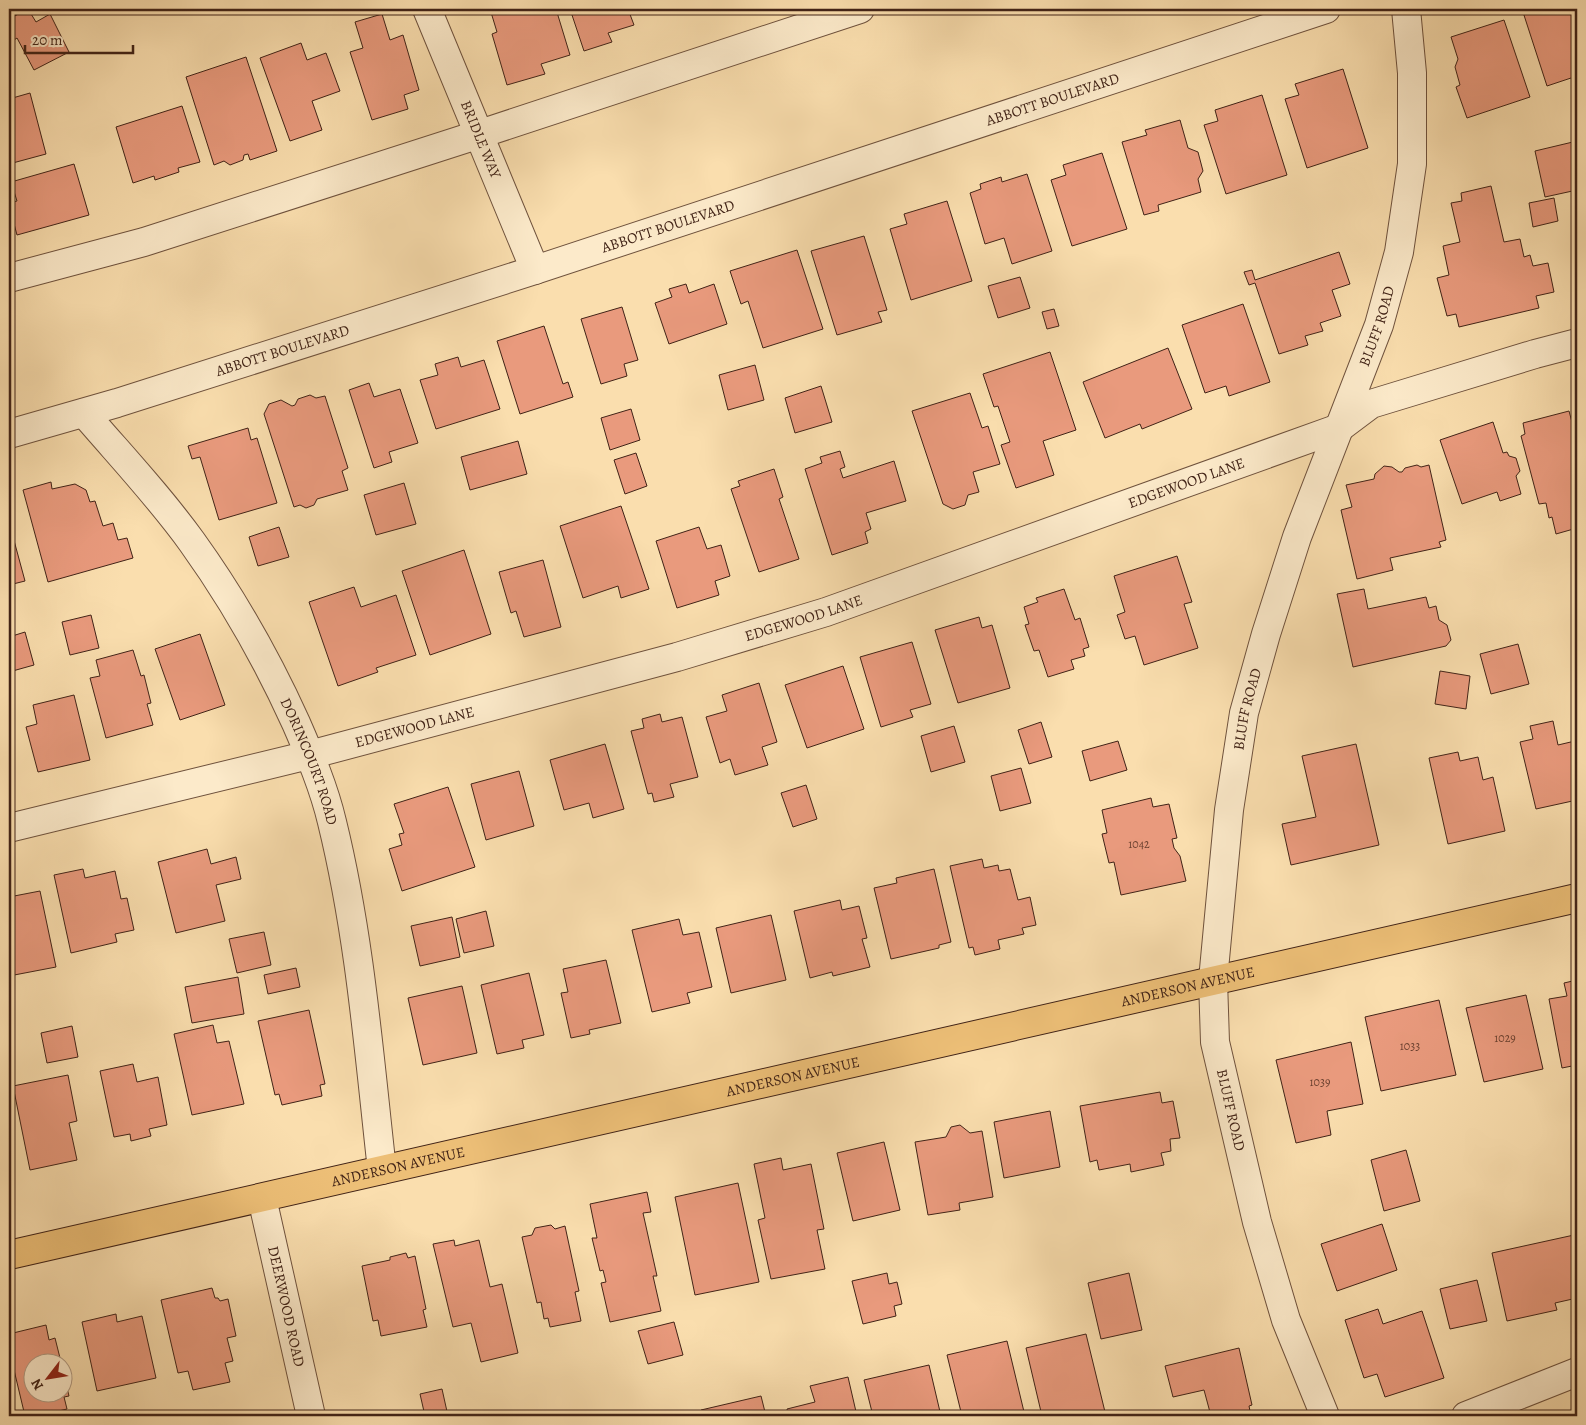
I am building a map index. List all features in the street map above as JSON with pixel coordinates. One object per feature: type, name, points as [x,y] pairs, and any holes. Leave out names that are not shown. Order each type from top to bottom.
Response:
[{"type":"main road","name":"ANDERSON AVENUE","points":[[9,1255],[1577,898]]},
{"type":"street","name":"BRIDLE WAY","points":[[427,9],[535,270]]},
{"type":"street","points":[[9,278],[144,242],[860,9]]},
{"type":"street","name":"ABBOTT BOULEVARD","points":[[9,434],[84,413],[535,270],[1326,9]]},
{"type":"street","name":"BLUFF ROAD","points":[[1325,1416],[1286,1320],[1257,1222],[1215,1042],[1213,980],[1229,810],[1244,713],[1266,634],[1298,537],[1379,325],[1399,252],[1412,164],[1412,73],[1406,9]]},
{"type":"street","name":"EDGEWOOD LANE","points":[[9,828],[310,755],[678,657],[826,612],[1339,428],[1371,404],[1577,343]]},
{"type":"street","name":"DORINCOURT ROAD","points":[[84,413],[155,495],[191,541],[241,614],[281,689],[310,755],[332,820],[358,953],[382,1170]]},
{"type":"street","name":"DEERWOOD ROAD","points":[[262,1198],[311,1416]]},
{"type":"street","points":[[1466,1416],[1577,1372]]},
{"type":"building","points":[[28,9],[36,22],[50,14],[69,52],[34,70],[17,38],[11,42],[13,46],[9,48],[9,19]]},
{"type":"building","points":[[490,9],[556,9],[570,55],[541,64],[545,74],[507,85],[492,34],[497,32]]},
{"type":"building","points":[[570,9],[628,9],[634,25],[608,33],[612,42],[584,51]]},
{"type":"building","points":[[1522,9],[1577,9],[1577,68],[1575,68],[1577,76],[1547,86]]},
{"type":"building","points":[[382,14],[390,40],[403,35],[419,90],[404,95],[408,109],[372,120],[350,52],[363,48],[355,22]]},
{"type":"building","points":[[1504,20],[1530,97],[1467,118],[1456,87],[1460,85],[1455,67],[1458,59],[1451,37]]},
{"type":"building","points":[[301,43],[307,60],[326,53],[340,91],[312,101],[322,130],[290,141],[260,58]]},
{"type":"building","points":[[246,57],[277,151],[250,160],[248,154],[244,155],[243,160],[230,165],[224,161],[214,165],[186,77]]},
{"type":"building","points":[[1343,69],[1368,148],[1307,168],[1285,99],[1299,95],[1295,84]]},
{"type":"building","points":[[30,93],[46,154],[9,164],[9,99]]},
{"type":"building","points":[[1262,95],[1287,175],[1226,194],[1204,125],[1218,121],[1215,110]]},
{"type":"building","points":[[182,106],[200,162],[178,168],[179,172],[155,180],[154,176],[133,183],[116,127]]},
{"type":"building","points":[[1180,120],[1188,148],[1198,152],[1203,171],[1198,179],[1201,192],[1158,205],[1159,211],[1144,215],[1122,142],[1147,135],[1145,130]]},
{"type":"building","points":[[1577,141],[1577,190],[1545,197],[1535,151]]},
{"type":"building","points":[[1102,153],[1127,229],[1072,246],[1051,180],[1066,175],[1063,165]]},
{"type":"building","points":[[74,164],[89,215],[17,235],[9,205],[9,203],[17,201],[11,182]]},
{"type":"building","points":[[1027,174],[1052,251],[1012,264],[1004,238],[985,244],[970,193],[981,189],[980,184],[1001,177],[1002,182]]},
{"type":"building","points":[[1491,186],[1504,242],[1520,239],[1524,257],[1530,255],[1533,266],[1548,263],[1554,292],[1536,296],[1539,308],[1459,327],[1456,314],[1447,316],[1437,278],[1449,275],[1443,246],[1460,242],[1451,203],[1462,201],[1461,193]]},
{"type":"building","points":[[1554,198],[1558,221],[1533,227],[1529,203]]},
{"type":"building","points":[[947,201],[972,281],[911,300],[890,229],[907,224],[904,214]]},
{"type":"building","points":[[864,236],[887,310],[878,312],[882,322],[837,335],[811,251]]},
{"type":"building","points":[[797,250],[823,329],[763,348],[748,301],[741,304],[730,271]]},
{"type":"building","points":[[1339,252],[1350,284],[1332,290],[1341,316],[1320,323],[1323,331],[1305,336],[1308,345],[1279,354],[1255,283],[1249,285],[1244,272],[1252,270],[1255,280]]},
{"type":"building","points":[[1020,277],[1030,308],[998,318],[988,286]]},
{"type":"building","points":[[686,284],[689,293],[714,284],[727,324],[669,344],[655,303],[672,297],[669,289]]},
{"type":"building","points":[[1243,304],[1270,382],[1229,396],[1226,386],[1205,393],[1182,325]]},
{"type":"building","points":[[622,307],[638,360],[624,364],[627,376],[601,384],[581,319]]},
{"type":"building","points":[[1054,309],[1059,326],[1047,329],[1042,312]]},
{"type":"building","points":[[544,326],[563,384],[568,382],[573,397],[520,414],[497,341]]},
{"type":"building","points":[[1168,348],[1192,409],[1142,429],[1140,424],[1105,438],[1083,382]]},
{"type":"building","points":[[1050,352],[1076,430],[1043,441],[1054,475],[1016,488],[1001,445],[1010,442],[998,406],[994,407],[983,374]]},
{"type":"building","points":[[458,357],[461,367],[484,360],[500,409],[436,429],[420,380],[438,375],[435,364]]},
{"type":"building","points":[[755,365],[764,400],[728,410],[719,375]]},
{"type":"building","points":[[369,383],[374,397],[400,389],[418,443],[389,452],[392,462],[374,468],[349,390]]},
{"type":"building","points":[[821,386],[832,422],[795,433],[785,398]]},
{"type":"building","points":[[970,393],[982,428],[988,426],[1000,464],[973,472],[979,492],[968,495],[965,505],[953,509],[943,504],[912,411]]},
{"type":"building","points":[[310,395],[316,398],[325,396],[348,468],[342,471],[348,490],[317,499],[314,505],[306,508],[300,505],[294,507],[264,414],[269,404],[281,400],[292,406],[295,405],[298,399]]},
{"type":"building","points":[[631,409],[640,440],[610,450],[601,418]]},
{"type":"building","points":[[1569,411],[1577,441],[1577,528],[1556,534],[1552,517],[1549,518],[1546,503],[1539,504],[1521,436],[1525,434],[1523,423]]},
{"type":"building","points":[[1493,422],[1503,453],[1507,452],[1509,456],[1516,458],[1520,471],[1516,476],[1521,494],[1500,501],[1497,492],[1462,504],[1440,440]]},
{"type":"building","points":[[248,428],[251,440],[257,438],[277,503],[219,520],[200,457],[192,459],[188,446]]},
{"type":"building","points":[[518,441],[527,474],[470,490],[461,457]]},
{"type":"building","points":[[840,451],[845,467],[840,469],[843,478],[894,461],[906,501],[866,513],[871,529],[865,532],[868,543],[832,555],[805,469],[822,463],[820,457]]},
{"type":"building","points":[[636,453],[647,486],[625,494],[614,460]]},
{"type":"building","points":[[1417,465],[1421,467],[1429,465],[1446,540],[1439,542],[1441,547],[1390,558],[1393,570],[1357,579],[1341,510],[1352,507],[1346,485],[1374,479],[1375,474],[1384,466],[1392,467],[1402,472],[1405,468]]},
{"type":"building","points":[[774,469],[783,497],[779,499],[799,559],[759,572],[731,489],[740,486],[738,481]]},
{"type":"building","points":[[51,482],[52,489],[75,484],[86,490],[90,502],[95,501],[103,526],[113,523],[118,540],[127,538],[133,558],[48,582],[23,490]]},
{"type":"building","points":[[404,483],[416,524],[376,535],[364,495]]},
{"type":"building","points":[[621,506],[649,589],[621,598],[618,586],[583,598],[560,526]]},
{"type":"building","points":[[9,522],[25,581],[9,585]]},
{"type":"building","points":[[279,527],[289,557],[258,566],[249,537]]},
{"type":"building","points":[[699,527],[707,549],[721,545],[730,576],[715,581],[719,595],[677,608],[656,541]]},
{"type":"building","points":[[464,550],[491,634],[430,655],[402,571]]},
{"type":"building","points":[[1177,556],[1192,602],[1184,604],[1198,648],[1144,665],[1135,636],[1125,639],[1117,615],[1125,612],[1114,576]]},
{"type":"building","points":[[543,560],[561,627],[524,637],[516,611],[511,613],[499,572]]},
{"type":"building","points":[[354,587],[361,607],[396,595],[416,655],[376,668],[378,672],[338,686],[309,602]]},
{"type":"building","points":[[1064,589],[1075,620],[1080,618],[1089,647],[1083,649],[1085,656],[1071,660],[1074,669],[1048,677],[1039,650],[1034,651],[1025,625],[1029,624],[1024,607],[1038,602],[1036,598]]},
{"type":"building","points":[[1364,589],[1368,609],[1426,597],[1429,608],[1436,606],[1439,620],[1447,625],[1451,640],[1446,646],[1353,667],[1337,594]]},
{"type":"building","points":[[91,615],[99,648],[70,655],[62,622]]},
{"type":"building","points":[[979,617],[982,628],[992,625],[1010,688],[958,703],[935,630]]},
{"type":"building","points":[[25,632],[34,665],[9,672],[9,637]]},
{"type":"building","points":[[200,634],[225,705],[180,720],[155,649]]},
{"type":"building","points":[[912,642],[931,704],[910,710],[913,717],[881,727],[860,657]]},
{"type":"building","points":[[1518,644],[1529,684],[1491,694],[1480,654]]},
{"type":"building","points":[[133,650],[141,676],[144,675],[151,703],[147,704],[153,725],[106,738],[90,678],[100,676],[96,660]]},
{"type":"building","points":[[843,666],[864,729],[807,748],[785,685]]},
{"type":"building","points":[[1440,671],[1470,676],[1466,709],[1435,704]]},
{"type":"building","points":[[759,683],[777,742],[762,747],[768,765],[735,775],[730,759],[720,763],[706,717],[727,711],[722,695]]},
{"type":"building","points":[[74,695],[90,760],[38,772],[26,727],[37,724],[33,705]]},
{"type":"building","points":[[660,714],[662,722],[682,717],[698,777],[670,784],[674,797],[654,802],[652,793],[648,794],[631,731],[644,728],[642,719]]},
{"type":"building","points":[[1553,721],[1558,745],[1575,741],[1577,750],[1577,800],[1536,809],[1520,742],[1533,739],[1530,726]]},
{"type":"building","points":[[1041,722],[1052,757],[1029,764],[1018,730]]},
{"type":"building","points":[[954,726],[965,762],[931,772],[921,736]]},
{"type":"building","points":[[1118,741],[1127,770],[1090,781],[1082,751]]},
{"type":"building","points":[[605,744],[624,809],[593,818],[589,803],[564,810],[550,760]]},
{"type":"building","points":[[1356,744],[1379,845],[1291,865],[1282,824],[1316,817],[1302,756]]},
{"type":"building","points":[[1458,752],[1460,761],[1478,757],[1483,780],[1493,777],[1505,831],[1448,844],[1429,758]]},
{"type":"building","points":[[1021,768],[1031,803],[1000,811],[991,776]]},
{"type":"building","points":[[519,771],[534,826],[486,840],[471,784]]},
{"type":"building","points":[[806,785],[817,819],[793,827],[781,793]]},
{"type":"building","points":[[448,787],[475,867],[402,891],[389,849],[402,845],[399,834],[404,833],[394,804]]},
{"type":"building","points":[[1151,798],[1153,807],[1169,804],[1177,838],[1172,839],[1174,848],[1180,856],[1186,881],[1121,895],[1114,862],[1109,863],[1102,834],[1107,833],[1102,810]]},
{"type":"building","points":[[207,849],[211,864],[236,857],[241,879],[216,885],[225,921],[176,933],[158,862]]},
{"type":"building","points":[[982,859],[984,868],[998,865],[999,871],[1010,869],[1018,900],[1030,897],[1036,925],[1022,928],[1024,934],[998,940],[1000,949],[975,955],[973,947],[969,948],[950,866]]},
{"type":"building","points":[[83,869],[85,878],[115,871],[121,899],[127,898],[134,930],[115,934],[117,942],[71,953],[54,875]]},
{"type":"building","points":[[934,869],[951,942],[939,945],[939,948],[891,959],[874,888],[897,883],[896,878]]},
{"type":"building","points":[[40,891],[56,967],[9,976],[9,897]]},
{"type":"building","points":[[840,900],[842,910],[859,906],[867,938],[862,939],[870,967],[833,976],[832,972],[810,978],[794,911]]},
{"type":"building","points":[[486,911],[494,946],[464,953],[456,919]]},
{"type":"building","points":[[771,915],[786,980],[731,993],[716,928]]},
{"type":"building","points":[[452,917],[460,957],[420,966],[411,926]]},
{"type":"building","points":[[679,919],[683,935],[699,932],[712,987],[687,993],[690,1003],[652,1012],[632,930]]},
{"type":"building","points":[[264,932],[271,965],[237,973],[229,939]]},
{"type":"building","points":[[606,960],[621,1023],[589,1030],[590,1034],[571,1038],[561,993],[568,992],[563,969]]},
{"type":"building","points":[[296,968],[300,987],[268,994],[264,975]]},
{"type":"building","points":[[529,973],[544,1035],[522,1040],[524,1048],[497,1054],[481,985]]},
{"type":"building","points":[[238,977],[244,1014],[192,1023],[185,987]]},
{"type":"building","points":[[1577,980],[1577,1065],[1562,1068],[1549,999],[1567,996],[1564,983]]},
{"type":"building","points":[[462,986],[477,1053],[423,1065],[408,998]]},
{"type":"building","points":[[1526,995],[1543,1069],[1484,1082],[1466,1008]]},
{"type":"building","points":[[1439,1000],[1456,1075],[1381,1091],[1365,1017]]},
{"type":"building","points":[[309,1010],[325,1084],[320,1085],[322,1096],[282,1105],[279,1094],[275,1095],[258,1021]]},
{"type":"building","points":[[213,1025],[217,1043],[229,1041],[244,1104],[192,1115],[174,1034]]},
{"type":"building","points":[[72,1026],[78,1057],[47,1063],[41,1033]]},
{"type":"building","points":[[1351,1042],[1363,1104],[1327,1111],[1331,1135],[1296,1143],[1276,1060]]},
{"type":"building","points":[[133,1064],[137,1082],[158,1077],[167,1125],[149,1129],[151,1136],[131,1141],[130,1134],[114,1137],[100,1071]]},
{"type":"building","points":[[68,1075],[77,1121],[69,1123],[77,1160],[30,1170],[13,1086]]},
{"type":"building","points":[[1160,1092],[1162,1103],[1173,1101],[1180,1138],[1170,1139],[1171,1151],[1161,1153],[1164,1165],[1131,1172],[1130,1164],[1099,1170],[1097,1160],[1090,1162],[1080,1106]]},
{"type":"building","points":[[1050,1111],[1060,1167],[1004,1178],[994,1122]]},
{"type":"building","points":[[960,1125],[970,1133],[982,1131],[993,1197],[959,1203],[960,1210],[928,1215],[915,1142],[946,1137],[951,1127]]},
{"type":"building","points":[[884,1142],[900,1210],[853,1221],[837,1153]]},
{"type":"building","points":[[1406,1150],[1420,1201],[1384,1211],[1371,1160]]},
{"type":"building","points":[[781,1158],[783,1170],[811,1164],[824,1229],[817,1230],[825,1269],[771,1279],[758,1220],[765,1218],[754,1164]]},
{"type":"building","points":[[738,1183],[759,1282],[695,1295],[675,1197]]},
{"type":"building","points":[[647,1192],[651,1212],[643,1213],[657,1276],[653,1276],[661,1311],[610,1322],[601,1283],[606,1282],[603,1270],[600,1271],[592,1238],[597,1238],[590,1204]]},
{"type":"building","points":[[1382,1224],[1397,1270],[1337,1291],[1321,1244]]},
{"type":"building","points":[[551,1225],[555,1229],[565,1226],[579,1291],[575,1292],[581,1321],[550,1327],[548,1318],[544,1319],[541,1302],[537,1303],[522,1237],[532,1235],[535,1228]]},
{"type":"building","points":[[1574,1235],[1577,1249],[1577,1298],[1555,1303],[1557,1310],[1507,1321],[1492,1253]]},
{"type":"building","points":[[454,1240],[455,1246],[479,1240],[490,1287],[502,1284],[518,1353],[481,1362],[471,1323],[453,1327],[433,1244]]},
{"type":"building","points":[[406,1253],[408,1258],[415,1256],[426,1309],[423,1310],[427,1327],[381,1336],[378,1320],[373,1321],[362,1266],[390,1260],[390,1257]]},
{"type":"building","points":[[887,1273],[889,1284],[897,1282],[902,1304],[894,1306],[896,1316],[863,1324],[852,1281]]},
{"type":"building","points":[[1129,1273],[1142,1330],[1101,1339],[1088,1283]]},
{"type":"building","points":[[1477,1280],[1487,1321],[1450,1329],[1440,1289]]},
{"type":"building","points":[[212,1288],[215,1298],[218,1298],[220,1301],[228,1299],[236,1336],[227,1338],[233,1361],[225,1363],[230,1382],[193,1390],[188,1371],[178,1373],[161,1300]]},
{"type":"building","points":[[1378,1309],[1383,1324],[1422,1311],[1444,1378],[1385,1397],[1377,1374],[1364,1378],[1345,1320]]},
{"type":"building","points":[[116,1314],[117,1322],[142,1316],[156,1378],[97,1391],[82,1322]]},
{"type":"building","points":[[674,1322],[683,1355],[648,1364],[638,1331]]},
{"type":"building","points":[[46,1325],[49,1340],[55,1338],[58,1352],[22,1352],[22,1402],[65,1402],[67,1409],[38,1416],[25,1416],[9,1349],[9,1334]]},
{"type":"building","points":[[1086,1334],[1106,1416],[1042,1416],[1026,1348]]},
{"type":"building","points":[[1007,1341],[1025,1416],[962,1416],[947,1355]]},
{"type":"building","points":[[1239,1348],[1252,1405],[1249,1406],[1251,1416],[1211,1416],[1204,1390],[1173,1397],[1165,1366]]},
{"type":"building","points":[[929,1365],[941,1416],[873,1416],[864,1380]]},
{"type":"building","points":[[848,1377],[857,1416],[788,1416],[787,1409],[815,1402],[810,1386]]},
{"type":"building","points":[[442,1389],[448,1416],[425,1416],[420,1394]]},
{"type":"building","points":[[761,1396],[766,1416],[703,1416],[701,1410]]}]
